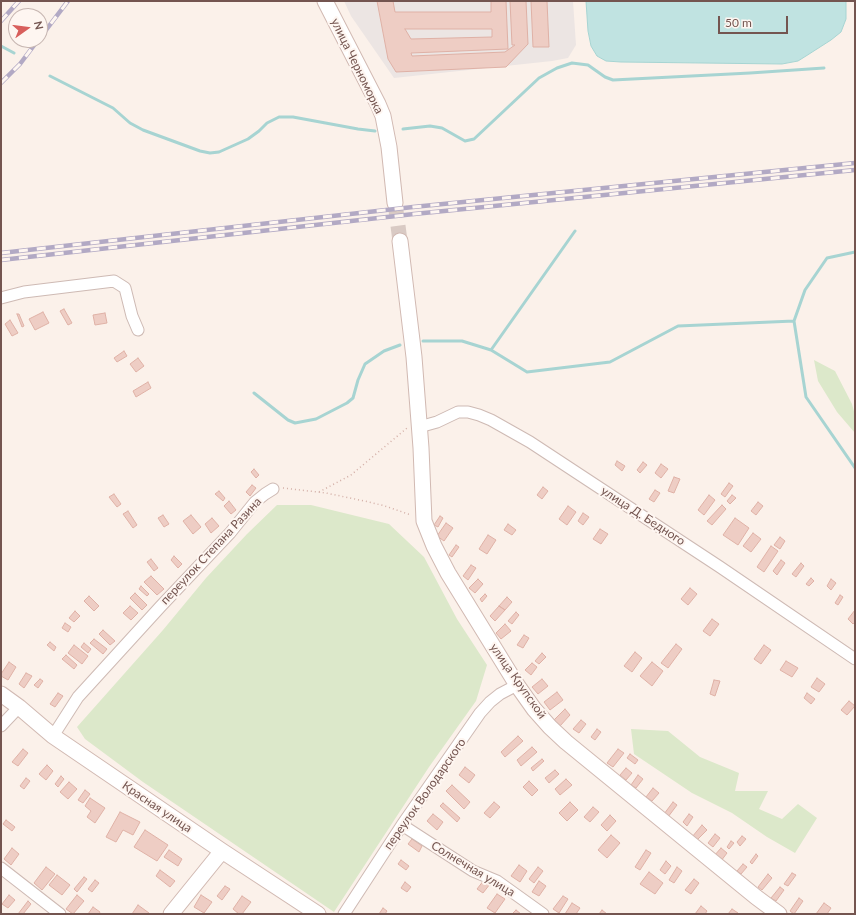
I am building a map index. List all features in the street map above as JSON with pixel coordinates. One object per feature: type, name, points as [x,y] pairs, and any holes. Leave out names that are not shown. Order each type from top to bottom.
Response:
[{"type":"street","name":"улица Черноморка","points":[[325,1],[383,116],[389,147],[395,203]]},
{"type":"street","points":[[400,240],[414,356],[419,424]]},
{"type":"street","points":[[1,298],[24,292],[114,281],[125,288],[132,316],[138,330]]},
{"type":"street","name":"улица Д. Бедного","points":[[419,424],[437,422],[458,412],[468,412],[491,420],[530,442],[855,658]]},
{"type":"street","name":"улица Крупской","points":[[419,424],[424,521],[434,546],[448,573],[517,685],[534,709],[566,742],[756,897],[779,914]]},
{"type":"street","name":"переулок Степана Разина","points":[[53,736],[78,697],[230,533],[255,502],[273,489]]},
{"type":"street","name":"переулок Володарского","points":[[344,914],[402,825],[480,713],[500,694],[517,685]]},
{"type":"street","name":"Красная улица","points":[[1,694],[53,736],[222,851],[318,914]]},
{"type":"street","points":[[1,726],[19,707]]},
{"type":"street","name":"Солнечная улица","points":[[402,825],[473,870],[497,881],[543,914]]},
{"type":"street","points":[[171,914],[222,851]]},
{"type":"street","points":[[1,868],[60,914]]},
{"type":"path","points":[[319,492],[351,475],[404,430],[419,424]]},
{"type":"path","name":"переулок Степана Разина","points":[[273,489],[283,488],[319,492],[385,506],[424,521]]},
{"type":"shaded area","points":[[344,1],[573,1],[576,45],[568,58],[552,61],[394,78],[351,16]]},
{"type":"green space","points":[[814,360],[835,371],[852,404],[855,415],[855,433],[837,412],[818,381]]},
{"type":"green space","points":[[277,505],[311,505],[389,524],[424,557],[457,619],[487,665],[476,701],[429,767],[334,912],[143,782],[85,739],[77,727],[163,630],[206,578],[247,534]]},
{"type":"green space","points":[[631,729],[668,731],[700,757],[739,773],[735,791],[768,791],[759,809],[782,819],[798,804],[817,818],[795,853],[767,837],[732,813],[692,793],[634,754]]},
{"type":"water","points":[[586,1],[846,1],[846,19],[841,32],[831,40],[798,61],[782,64],[606,61],[597,56],[591,46],[588,31]]},
{"type":"building","points":[[377,1],[393,1],[395,12],[491,12],[491,1],[506,1],[508,49],[411,53],[412,56],[505,52],[515,45],[512,45],[510,1],[526,1],[528,44],[506,67],[396,72],[388,59]],"holes":[[[405,29],[492,29],[492,37],[411,39]]]},
{"type":"building","points":[[531,1],[547,1],[549,47],[533,47]]},
{"type":"building","points":[[64,309],[72,323],[68,325],[60,311]]},
{"type":"building","points":[[43,312],[49,323],[35,330],[29,319]]},
{"type":"building","points":[[105,313],[107,323],[95,325],[93,315]]},
{"type":"building","points":[[17,314],[19,314],[24,326],[22,327]]},
{"type":"building","points":[[10,320],[18,333],[12,336],[5,324]]},
{"type":"building","points":[[124,351],[127,356],[117,362],[114,358]]},
{"type":"building","points":[[138,358],[144,366],[136,372],[130,364]]},
{"type":"building","points":[[148,382],[151,388],[136,397],[133,391]]},
{"type":"building","points":[[617,461],[625,466],[622,471],[615,465]]},
{"type":"building","points":[[643,462],[647,465],[640,473],[637,470]]},
{"type":"building","points":[[661,464],[668,469],[661,478],[655,473]]},
{"type":"building","points":[[254,469],[259,475],[256,478],[251,472]]},
{"type":"building","points":[[674,477],[680,479],[674,493],[668,491]]},
{"type":"building","points":[[729,483],[733,486],[725,497],[721,494]]},
{"type":"building","points":[[252,485],[256,488],[250,496],[246,492]]},
{"type":"building","points":[[543,487],[548,491],[542,499],[537,495]]},
{"type":"building","points":[[655,490],[660,493],[654,502],[649,499]]},
{"type":"building","points":[[219,491],[225,498],[223,501],[215,494]]},
{"type":"building","points":[[114,494],[121,504],[117,507],[109,497]]},
{"type":"building","points":[[709,495],[715,500],[704,515],[698,510]]},
{"type":"building","points":[[732,495],[736,498],[730,504],[727,501]]},
{"type":"building","points":[[229,501],[236,510],[231,514],[224,506]]},
{"type":"building","points":[[758,502],[763,506],[756,515],[751,511]]},
{"type":"building","points":[[722,505],[726,509],[712,525],[707,521]]},
{"type":"building","points":[[568,506],[576,512],[567,525],[559,519]]},
{"type":"building","points":[[128,511],[137,525],[133,528],[123,514]]},
{"type":"building","points":[[583,513],[589,517],[583,525],[578,521]]},
{"type":"building","points":[[163,515],[169,524],[164,527],[158,518]]},
{"type":"building","points":[[191,515],[201,527],[193,534],[183,521]]},
{"type":"building","points":[[440,516],[443,518],[438,527],[434,525]]},
{"type":"building","points":[[212,518],[219,526],[211,533],[205,524]]},
{"type":"building","points":[[735,518],[749,528],[738,545],[723,535]]},
{"type":"building","points":[[446,523],[453,528],[444,541],[437,536]]},
{"type":"building","points":[[508,524],[516,530],[512,535],[504,530]]},
{"type":"building","points":[[600,529],[608,534],[601,544],[593,539]]},
{"type":"building","points":[[753,533],[761,539],[751,552],[743,546]]},
{"type":"building","points":[[488,535],[496,540],[487,554],[479,549]]},
{"type":"building","points":[[780,537],[785,541],[780,549],[774,545]]},
{"type":"building","points":[[456,545],[459,547],[452,557],[449,555]]},
{"type":"building","points":[[771,546],[778,551],[764,572],[757,567]]},
{"type":"building","points":[[174,556],[182,564],[178,568],[171,560]]},
{"type":"building","points":[[151,559],[158,568],[154,571],[147,562]]},
{"type":"building","points":[[781,560],[785,563],[777,575],[773,571]]},
{"type":"building","points":[[801,563],[804,566],[796,577],[792,574]]},
{"type":"building","points":[[471,565],[476,568],[468,580],[463,576]]},
{"type":"building","points":[[151,576],[164,589],[157,595],[144,582]]},
{"type":"building","points":[[811,578],[814,581],[809,586],[806,584]]},
{"type":"building","points":[[478,579],[483,584],[475,593],[469,588]]},
{"type":"building","points":[[831,579],[836,583],[831,590],[827,586]]},
{"type":"building","points":[[141,586],[149,594],[147,596],[139,589]]},
{"type":"building","points":[[690,588],[697,594],[688,605],[681,599]]},
{"type":"building","points":[[135,593],[147,605],[142,610],[130,598]]},
{"type":"building","points":[[485,594],[487,596],[482,602],[480,599]]},
{"type":"building","points":[[840,595],[843,597],[838,605],[835,603]]},
{"type":"building","points":[[89,596],[99,606],[94,611],[84,601]]},
{"type":"building","points":[[507,597],[512,602],[505,610],[499,606]]},
{"type":"building","points":[[130,606],[138,613],[131,620],[123,613]]},
{"type":"building","points":[[499,606],[505,610],[495,621],[490,616]]},
{"type":"building","points":[[855,610],[855,622],[853,624],[848,619]]},
{"type":"building","points":[[75,611],[80,616],[74,622],[69,618]]},
{"type":"building","points":[[516,612],[519,615],[512,624],[508,621]]},
{"type":"building","points":[[712,619],[719,624],[710,636],[703,631]]},
{"type":"building","points":[[65,623],[71,627],[68,632],[62,628]]},
{"type":"building","points":[[505,624],[511,631],[501,639],[496,633]]},
{"type":"building","points":[[103,630],[115,641],[110,645],[99,634]]},
{"type":"building","points":[[524,635],[529,638],[523,648],[517,645]]},
{"type":"building","points":[[94,639],[107,649],[103,654],[90,643]]},
{"type":"building","points":[[50,642],[56,647],[54,651],[47,645]]},
{"type":"building","points":[[84,643],[91,649],[88,653],[81,647]]},
{"type":"building","points":[[676,644],[682,649],[668,668],[661,663]]},
{"type":"building","points":[[74,645],[88,656],[82,664],[68,653]]},
{"type":"building","points":[[764,645],[771,650],[761,664],[754,659]]},
{"type":"building","points":[[635,652],[642,658],[632,672],[624,666]]},
{"type":"building","points":[[542,653],[546,657],[539,664],[535,661]]},
{"type":"building","points":[[66,655],[77,665],[74,669],[62,659]]},
{"type":"building","points":[[786,661],[798,668],[792,677],[780,670]]},
{"type":"building","points":[[9,662],[16,667],[8,680],[1,676],[1,674]]},
{"type":"building","points":[[652,662],[663,671],[652,686],[640,676]]},
{"type":"building","points":[[532,663],[537,667],[531,675],[525,670]]},
{"type":"building","points":[[26,673],[32,676],[24,688],[19,684]]},
{"type":"building","points":[[817,678],[825,684],[819,692],[811,687]]},
{"type":"building","points":[[40,679],[43,681],[38,688],[34,685]]},
{"type":"building","points":[[542,679],[548,686],[538,694],[532,687]]},
{"type":"building","points":[[714,680],[720,681],[715,696],[710,694]]},
{"type":"building","points":[[557,692],[563,700],[550,710],[544,702]]},
{"type":"building","points":[[58,693],[63,696],[55,707],[50,704]]},
{"type":"building","points":[[807,693],[815,699],[811,704],[804,698]]},
{"type":"building","points":[[849,701],[855,706],[847,715],[841,710]]},
{"type":"building","points":[[565,709],[570,715],[560,726],[554,720]]},
{"type":"building","points":[[581,720],[586,724],[579,733],[573,729]]},
{"type":"building","points":[[597,729],[601,732],[595,740],[591,737]]},
{"type":"building","points":[[518,736],[523,741],[505,757],[501,752]]},
{"type":"building","points":[[532,747],[537,752],[521,766],[517,760]]},
{"type":"building","points":[[23,749],[28,753],[18,766],[12,762]]},
{"type":"building","points":[[618,749],[624,753],[613,767],[607,763]]},
{"type":"building","points":[[630,754],[638,760],[635,764],[627,758]]},
{"type":"building","points":[[542,759],[544,761],[533,771],[531,768]]},
{"type":"building","points":[[47,765],[53,771],[46,780],[39,774]]},
{"type":"building","points":[[465,767],[475,775],[469,783],[459,775]]},
{"type":"building","points":[[626,768],[632,773],[626,780],[620,775]]},
{"type":"building","points":[[555,770],[559,774],[549,783],[545,778]]},
{"type":"building","points":[[638,775],[643,779],[636,788],[631,785]]},
{"type":"building","points":[[61,776],[64,779],[58,787],[55,784]]},
{"type":"building","points":[[26,778],[30,781],[24,789],[20,786]]},
{"type":"building","points":[[566,779],[572,785],[560,795],[555,789]]},
{"type":"building","points":[[529,781],[538,790],[532,796],[523,787]]},
{"type":"building","points":[[69,782],[77,789],[68,799],[60,792]]},
{"type":"building","points":[[452,785],[470,802],[464,809],[446,791]]},
{"type":"building","points":[[653,788],[659,793],[652,801],[646,797]]},
{"type":"building","points":[[85,790],[90,794],[83,803],[78,800]]},
{"type":"building","points":[[90,798],[105,808],[95,823],[87,817],[91,811],[85,806]]},
{"type":"building","points":[[494,802],[500,807],[490,818],[484,813]]},
{"type":"building","points":[[570,802],[578,810],[567,821],[559,813]]},
{"type":"building","points":[[673,802],[677,805],[668,817],[664,814]]},
{"type":"building","points":[[443,803],[460,818],[457,822],[440,806]]},
{"type":"building","points":[[593,807],[599,812],[590,822],[584,817]]},
{"type":"building","points":[[120,812],[140,822],[133,835],[123,830],[116,842],[106,837]]},
{"type":"building","points":[[433,814],[443,822],[437,830],[427,821]]},
{"type":"building","points":[[689,814],[693,817],[687,826],[683,822]]},
{"type":"building","points":[[610,815],[616,821],[607,831],[601,825]]},
{"type":"building","points":[[6,820],[15,827],[12,831],[3,824]]},
{"type":"building","points":[[702,825],[707,830],[696,841],[692,837]]},
{"type":"building","points":[[145,830],[168,845],[157,861],[134,847]]},
{"type":"building","points":[[715,834],[720,838],[713,847],[708,843]]},
{"type":"building","points":[[611,835],[620,843],[607,858],[598,850]]},
{"type":"building","points":[[742,836],[746,839],[740,846],[737,842]]},
{"type":"building","points":[[412,839],[422,846],[419,852],[408,844]]},
{"type":"building","points":[[731,841],[734,843],[729,849],[727,847]]},
{"type":"building","points":[[12,848],[19,854],[11,865],[4,859]]},
{"type":"building","points":[[721,848],[727,853],[721,861],[714,856]]},
{"type":"building","points":[[169,850],[182,859],[178,866],[164,857]]},
{"type":"building","points":[[646,850],[651,853],[640,870],[635,867]]},
{"type":"building","points":[[756,854],[758,856],[752,864],[750,862]]},
{"type":"building","points":[[401,860],[409,866],[406,870],[398,864]]},
{"type":"building","points":[[666,861],[671,866],[665,874],[660,870]]},
{"type":"building","points":[[743,864],[747,867],[741,874],[737,871]]},
{"type":"building","points":[[519,865],[527,871],[520,882],[511,876]]},
{"type":"building","points":[[46,867],[55,874],[42,890],[34,883]]},
{"type":"building","points":[[538,867],[543,871],[534,883],[529,879]]},
{"type":"building","points":[[677,867],[682,871],[674,883],[669,880]]},
{"type":"building","points":[[160,870],[175,881],[170,887],[156,876]]},
{"type":"building","points":[[649,872],[663,883],[655,894],[640,884]]},
{"type":"building","points":[[792,873],[796,875],[788,886],[784,884]]},
{"type":"building","points":[[768,874],[772,878],[762,890],[758,887]]},
{"type":"building","points":[[57,875],[70,885],[62,895],[49,885]]},
{"type":"building","points":[[84,877],[87,879],[77,892],[74,889]]},
{"type":"building","points":[[694,879],[699,883],[691,894],[685,890]]},
{"type":"building","points":[[95,880],[99,883],[92,892],[88,889]]},
{"type":"building","points":[[484,880],[490,884],[483,893],[477,889]]},
{"type":"building","points":[[539,881],[546,886],[539,896],[532,892]]},
{"type":"building","points":[[405,882],[411,887],[407,892],[401,888]]},
{"type":"building","points":[[225,886],[230,889],[222,900],[217,896]]},
{"type":"building","points":[[780,887],[784,890],[776,901],[771,898]]},
{"type":"building","points":[[497,894],[505,899],[495,913],[487,908]]},
{"type":"building","points":[[9,895],[15,900],[8,908],[2,904]]},
{"type":"building","points":[[77,895],[84,901],[73,914],[66,909]]},
{"type":"building","points":[[201,895],[212,902],[204,913],[194,907]]},
{"type":"building","points":[[242,896],[251,902],[242,914],[239,914],[233,909]]},
{"type":"building","points":[[563,896],[568,899],[559,913],[553,909]]},
{"type":"building","points":[[799,898],[803,901],[794,914],[790,911]]},
{"type":"building","points":[[28,901],[31,904],[23,914],[18,914]]},
{"type":"building","points":[[572,903],[580,908],[576,914],[565,914]]},
{"type":"building","points":[[824,903],[831,908],[827,914],[816,914]]},
{"type":"building","points":[[138,905],[149,913],[132,914]]},
{"type":"building","points":[[701,906],[707,911],[705,914],[695,914]]},
{"type":"building","points":[[93,907],[100,912],[99,914],[88,914]]},
{"type":"building","points":[[383,908],[387,911],[385,914],[379,914]]},
{"type":"building","points":[[732,909],[738,913],[738,914],[728,914]]},
{"type":"building","points":[[516,910],[521,914],[512,914]]},
{"type":"building","points":[[602,910],[607,914],[599,914]]},
{"type":"waterway","points":[[1,46],[14,53]]},
{"type":"waterway","points":[[403,129],[430,126],[442,128],[465,141],[474,139],[539,78],[557,68],[572,63],[588,65],[605,77],[613,80],[824,68]]},
{"type":"waterway","points":[[50,76],[113,108],[130,123],[143,130],[200,151],[210,153],[219,152],[248,139],[267,123],[279,117],[293,117],[375,131]]},
{"type":"waterway","points":[[491,350],[575,231]]},
{"type":"waterway","points":[[855,252],[827,258],[805,290],[794,321],[806,397],[855,468]]},
{"type":"waterway","points":[[423,341],[462,341],[491,350],[527,372],[610,362],[678,326],[794,321]]},
{"type":"waterway","points":[[254,393],[288,420],[295,423],[316,419],[347,403],[353,398],[358,380],[365,364],[384,351],[400,345]]},
{"type":"tunnel","points":[[395,203],[400,241]]},
{"type":"railway","points":[[1,21],[19,1]]},
{"type":"railway","points":[[48,27],[68,1]]},
{"type":"railway","points":[[1,83],[20,64],[32,48]]},
{"type":"railway","points":[[1,253],[413,207],[855,163]]},
{"type":"railway","points":[[1,260],[414,214],[855,170]]}]
